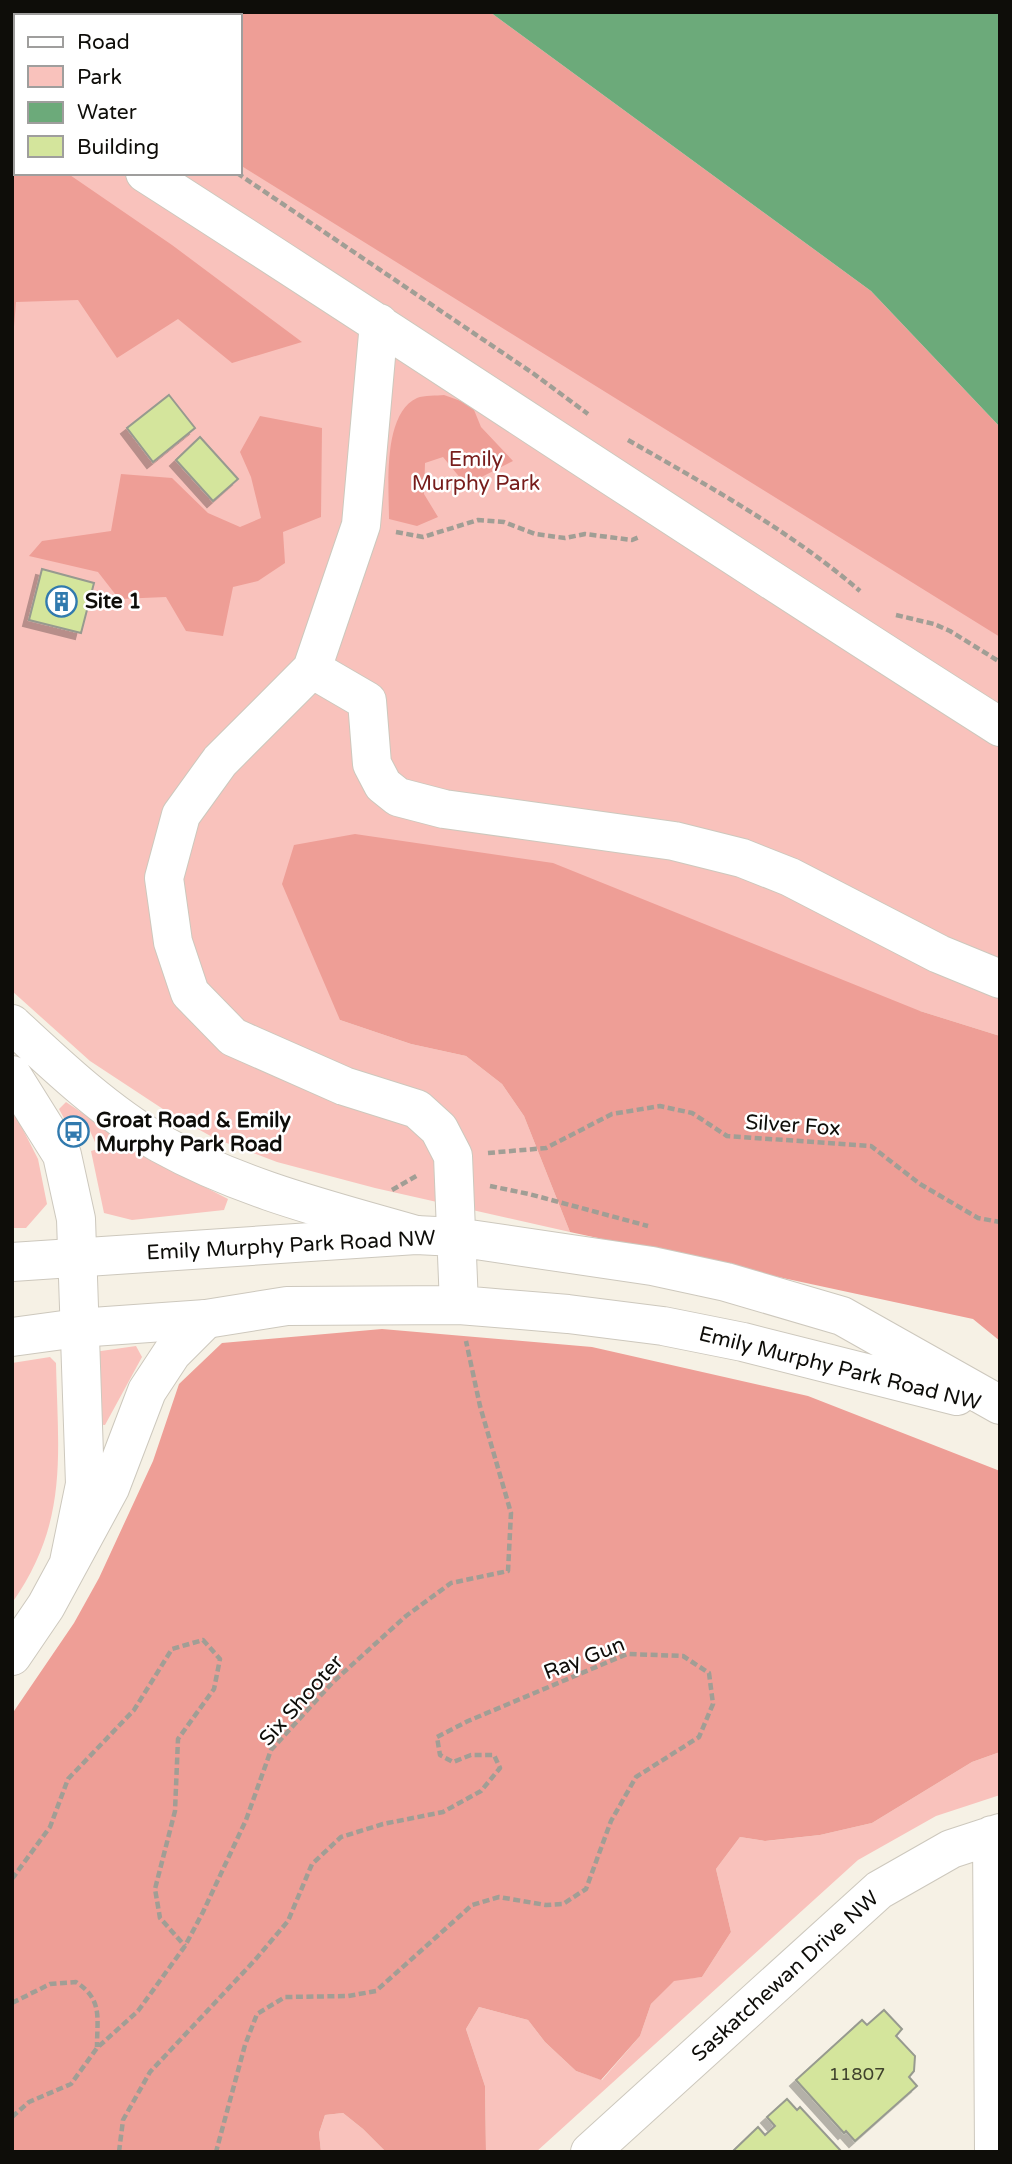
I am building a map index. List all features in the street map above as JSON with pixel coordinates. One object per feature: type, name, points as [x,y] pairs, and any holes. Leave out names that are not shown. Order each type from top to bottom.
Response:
[{"type":"street","points":[[148,175],[1000,727]]},
{"type":"street","points":[[379,323],[361,525],[312,669],[220,761],[181,815],[164,878],[173,942],[190,993],[233,1037],[344,1086],[417,1109],[439,1129],[453,1156],[458,1305]]},
{"type":"street","points":[[312,669],[366,701],[372,764],[383,785],[398,797],[444,809],[674,841],[742,858],[790,877],[939,954],[1000,979]]},
{"type":"street","points":[[12,1024],[113,1111],[160,1143],[261,1191],[416,1235]]},
{"type":"street","points":[[12,1075],[62,1155],[76,1219],[85,1484],[69,1562]]},
{"type":"street","name":"Emily Murphy Park Road NW","points":[[12,1262],[416,1235],[456,1237],[652,1266],[726,1282],[842,1316],[1000,1406]]},
{"type":"street","name":"Emily Murphy Park Road NW","points":[[12,1337],[78,1328],[206,1319],[287,1306],[458,1305],[568,1314],[676,1329],[743,1342],[1000,1406]]},
{"type":"street","points":[[12,1656],[46,1606],[110,1488],[147,1391],[172,1353],[206,1319]]},
{"type":"street","points":[[994,2152],[996,1834]]},
{"type":"street","name":"Saskatchewan Drive NW","points":[[590,2152],[879,1890],[951,1849],[996,1834]]},
{"type":"path","points":[[240,175],[534,373],[596,419]]},
{"type":"path","points":[[618,434],[759,515],[864,594]]},
{"type":"path","points":[[361,525],[423,537],[478,520],[504,522],[535,534],[565,538],[585,534],[632,540],[658,530],[698,480]]},
{"type":"path","points":[[890,612],[950,631],[1000,662]]},
{"type":"path","name":"Silver Fox","points":[[453,1156],[547,1149],[612,1114],[660,1106],[692,1113],[727,1136],[871,1146],[920,1184],[978,1218],[1000,1222]]},
{"type":"path","name":"Six Shooter","points":[[12,2118],[29,2102],[72,2084],[97,2048],[138,2011],[185,1946],[246,1820],[271,1750],[333,1682],[406,1616],[451,1583],[508,1571],[511,1513],[480,1405],[458,1305]]},
{"type":"path","points":[[12,1879],[50,1827],[68,1779],[134,1710],[172,1649],[203,1640],[219,1658],[214,1689],[178,1739],[175,1811],[155,1889],[160,1918],[185,1946]]},
{"type":"path","name":"Ray Gun","points":[[119,2152],[123,2120],[150,2072],[288,1921],[312,1864],[341,1838],[383,1824],[443,1812],[481,1791],[500,1768],[494,1755],[471,1755],[453,1762],[440,1755],[438,1737],[468,1721],[626,1654],[683,1656],[709,1673],[713,1703],[699,1737],[636,1777],[611,1821],[586,1889],[563,1903],[546,1905],[499,1897],[472,1905],[376,1991],[348,1996],[285,1997],[257,2014],[245,2045],[216,2152]]},
{"type":"path","points":[[12,2003],[50,1984],[76,1982],[89,1991],[97,2005],[97,2048]]},
{"type":"green space","name":"Emily Murphy Park","points":[[12,12],[490,12],[1000,427],[1000,1036],[920,1011],[340,1020],[411,1044],[466,1056],[502,1084],[524,1116],[570,1232],[375,1188],[277,1162],[216,1139],[169,1113],[90,1061],[12,991]]},
{"type":"green space","points":[[12,12],[490,12],[871,291],[1000,427],[1000,637],[242,166],[242,14],[14,14],[12,56]]},
{"type":"green space","points":[[12,141],[14,175],[70,175],[172,245],[302,342],[232,363],[178,319],[117,358],[78,300],[16,302],[12,351]]},
{"type":"green space","points":[[444,395],[472,405],[481,427],[513,461],[466,485],[443,457],[425,463],[424,494],[438,517],[417,526],[389,519],[390,453],[398,419],[406,407],[417,398]]},
{"type":"green space","points":[[260,416],[322,428],[321,517],[283,532],[285,563],[258,581],[233,587],[223,636],[186,631],[166,597],[119,599],[98,572],[29,556],[42,541],[111,531],[121,474],[172,478],[208,513],[240,527],[261,518],[251,477],[240,452]]},
{"type":"green space","points":[[355,834],[553,863],[920,1011],[1000,1036],[1000,1341],[973,1319],[570,1232],[524,1116],[502,1084],[466,1056],[411,1044],[340,1020],[282,884],[294,845]]},
{"type":"green space","points":[[66,1102],[147,1157],[228,1199],[224,1210],[132,1220],[104,1213],[91,1151],[98,1149],[87,1124],[80,1125],[76,1117],[66,1122],[59,1109]]},
{"type":"green space","points":[[12,1108],[38,1159],[47,1204],[26,1228],[12,1228]]},
{"type":"green space","points":[[382,1329],[592,1347],[808,1396],[1000,1471],[1000,1752],[972,1762],[872,1823],[820,1835],[765,1841],[740,1837],[716,1869],[731,1932],[702,1977],[674,1981],[651,2004],[640,2036],[601,2080],[576,2071],[545,2042],[528,2020],[479,2007],[466,2029],[485,2086],[486,2152],[386,2152],[343,2113],[325,2115],[319,2133],[321,2152],[12,2152],[12,1714],[74,1623],[99,1578],[153,1461],[179,1384],[222,1343]]},
{"type":"green space","points":[[136,1346],[142,1357],[105,1425],[92,1424],[87,1353]]},
{"type":"green space","points":[[50,1357],[56,1363],[56,1487],[43,1544],[12,1603],[12,1363]]},
{"type":"green space","points":[[1000,1752],[1000,1795],[936,1816],[858,1860],[536,2152],[486,2152],[485,2086],[466,2029],[479,2007],[528,2020],[545,2042],[576,2071],[602,2080],[640,2036],[651,2004],[674,1980],[702,1977],[731,1932],[716,1869],[740,1837],[766,1841],[820,1835],[872,1823],[972,1762]]},
{"type":"green space","points":[[343,2113],[386,2152],[321,2152],[319,2133],[325,2115]]},
{"type":"water","points":[[490,12],[1000,12],[1000,427],[871,291]]},
{"type":"building","points":[[169,395],[195,428],[153,462],[127,428]]},
{"type":"building","points":[[200,437],[238,479],[213,501],[176,460]]},
{"type":"building","name":"Site 1","points":[[42,569],[94,583],[81,633],[29,620]]},
{"type":"building","points":[[884,2010],[902,2029],[896,2036],[915,2056],[914,2071],[909,2077],[917,2086],[855,2141],[846,2131],[844,2133],[796,2080],[862,2020],[867,2025]]},
{"type":"building","points":[[787,2099],[797,2110],[800,2107],[842,2152],[732,2152],[758,2127],[765,2135],[775,2126],[767,2117]]},
{"type":"place","name":"Site 1","points":[[62,601]]},
{"type":"place","name":"Groat Road & Emily Murphy Park Road","points":[[73,1132]]}]
